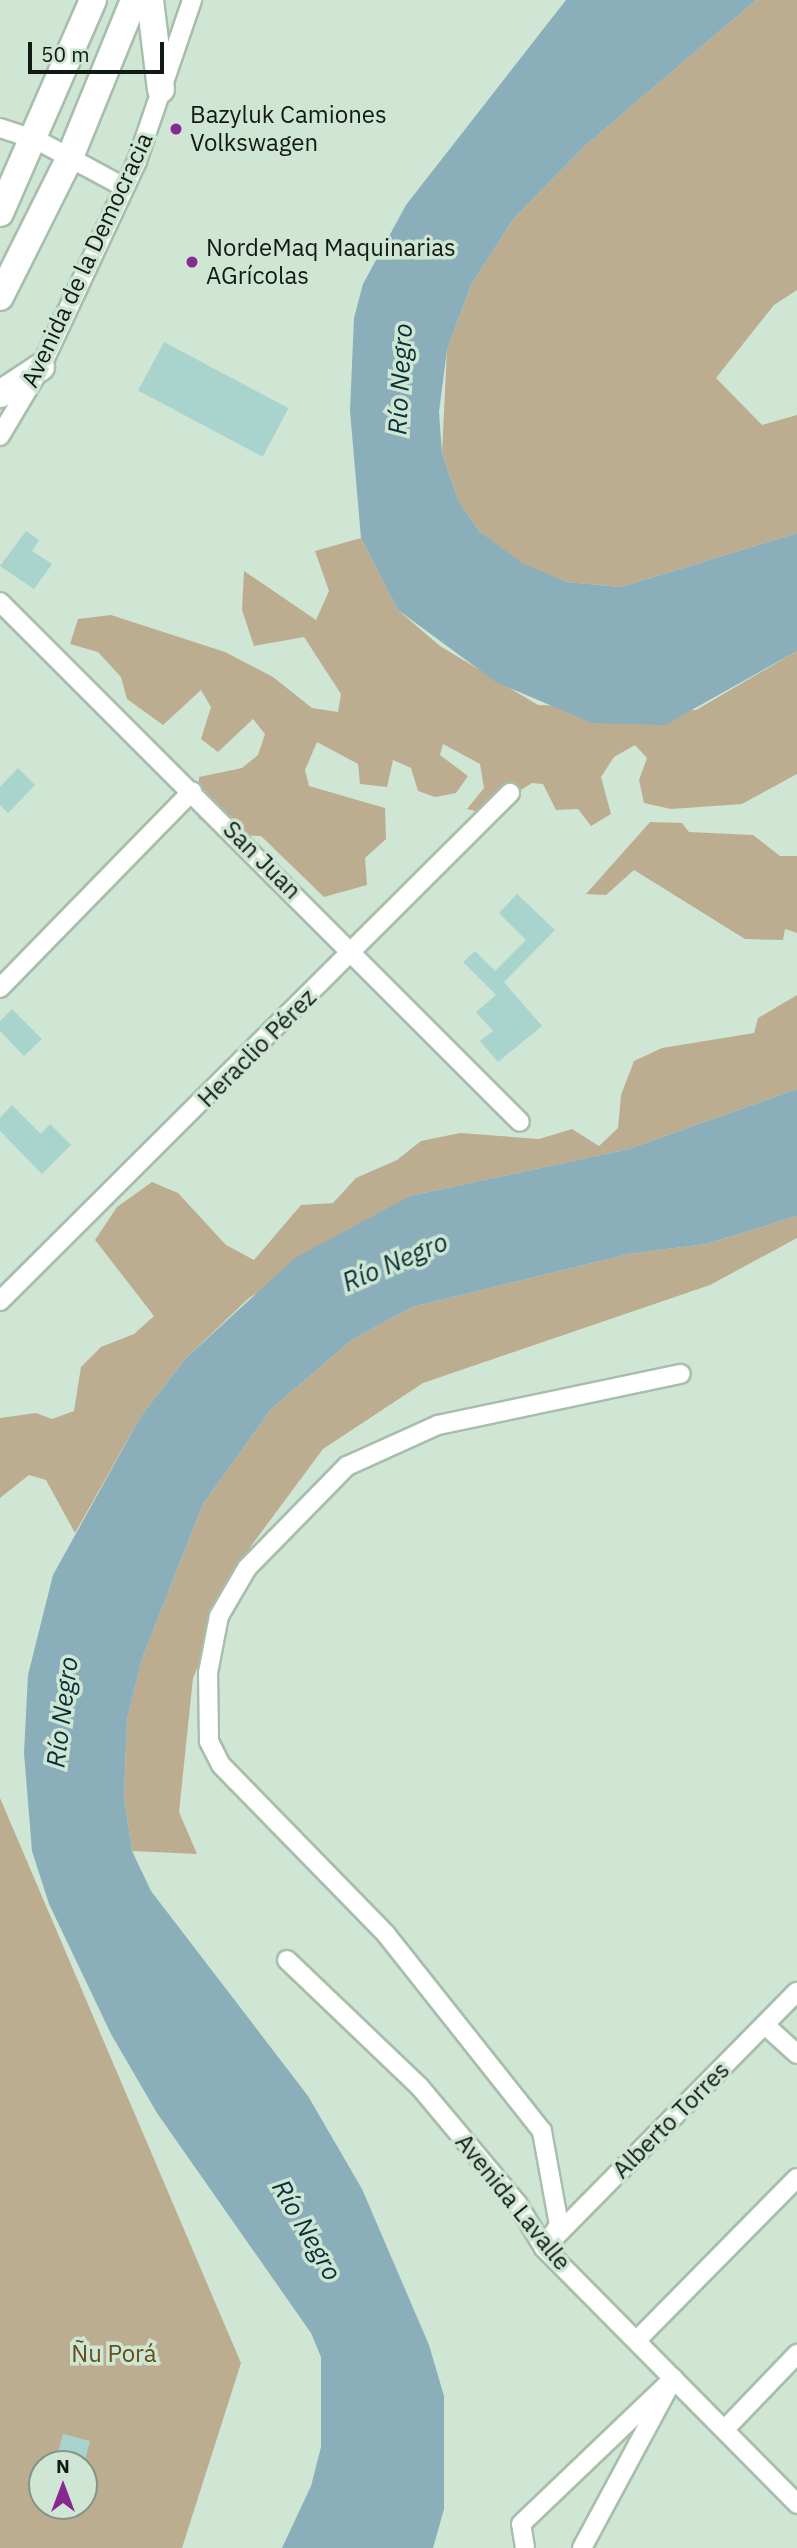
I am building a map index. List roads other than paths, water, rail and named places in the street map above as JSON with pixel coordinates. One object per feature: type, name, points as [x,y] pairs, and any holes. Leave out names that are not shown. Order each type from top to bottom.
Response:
[{"type":"highway","points":[[0,213],[37,140],[93,0]]},
{"type":"highway","points":[[0,297],[70,157],[134,0]]},
{"type":"highway","points":[[150,0],[161,89]]},
{"type":"highway","points":[[0,394],[41,367]]},
{"type":"street","name":"Avenida de la Democracia","points":[[0,436],[41,367],[122,186],[161,89],[192,0]]},
{"type":"street","points":[[0,128],[37,140],[122,186]]},
{"type":"street","name":"San Juan","points":[[0,602],[355,952],[520,1122]]},
{"type":"street","points":[[0,988],[192,791]]},
{"type":"street","name":"Heraclio Pérez","points":[[0,1301],[355,952],[510,793]]},
{"type":"street","points":[[544,2248],[559,2225],[542,2132],[386,1934],[221,1765],[209,1741],[208,1673],[219,1616],[247,1568],[347,1466],[438,1425],[681,1374]]},
{"type":"street","name":"Avenida Lavalle","points":[[287,1960],[418,2086],[517,2203],[544,2248],[726,2428],[797,2504]]},
{"type":"street","name":"Alberto Torres","points":[[544,2248],[797,1992]]},
{"type":"street","points":[[765,2025],[797,2054]]},
{"type":"street","points":[[638,2339],[797,2178]]},
{"type":"street","points":[[726,2428],[797,2354]]},
{"type":"street","points":[[524,2547],[521,2525],[674,2378]]},
{"type":"street","points":[[582,2548],[674,2378]]},
{"type":"water","name":"Río Negro","points":[[566,0],[756,0],[586,145],[514,218],[471,285],[447,350],[439,412],[442,453],[458,500],[479,531],[522,563],[567,582],[621,587],[797,533],[797,651],[665,725],[592,723],[496,682],[398,610],[361,538],[350,411],[354,318],[363,284],[406,205]]},
{"type":"water","name":"Río Negro","points":[[797,1089],[797,1216],[706,1244],[629,1254],[412,1307],[353,1339],[272,1408],[203,1504],[142,1659],[127,1719],[124,1797],[132,1851],[151,1891],[308,2096],[362,2189],[429,2345],[444,2396],[444,2509],[433,2548],[282,2548],[311,2486],[321,2447],[321,2357],[311,2333],[157,2113],[111,2034],[49,1904],[32,1851],[24,1753],[28,1675],[53,1575],[141,1416],[186,1358],[295,1258],[410,1196],[629,1149]]},
{"type":"place","name":"Bazyluk Camiones Volkswagen","points":[[176,129]]},
{"type":"place","name":"NordeMaq Maquinarias AGrícolas","points":[[192,262]]},
{"type":"park label","name":"Ñu Porá","points":[[114,2354]]}]
